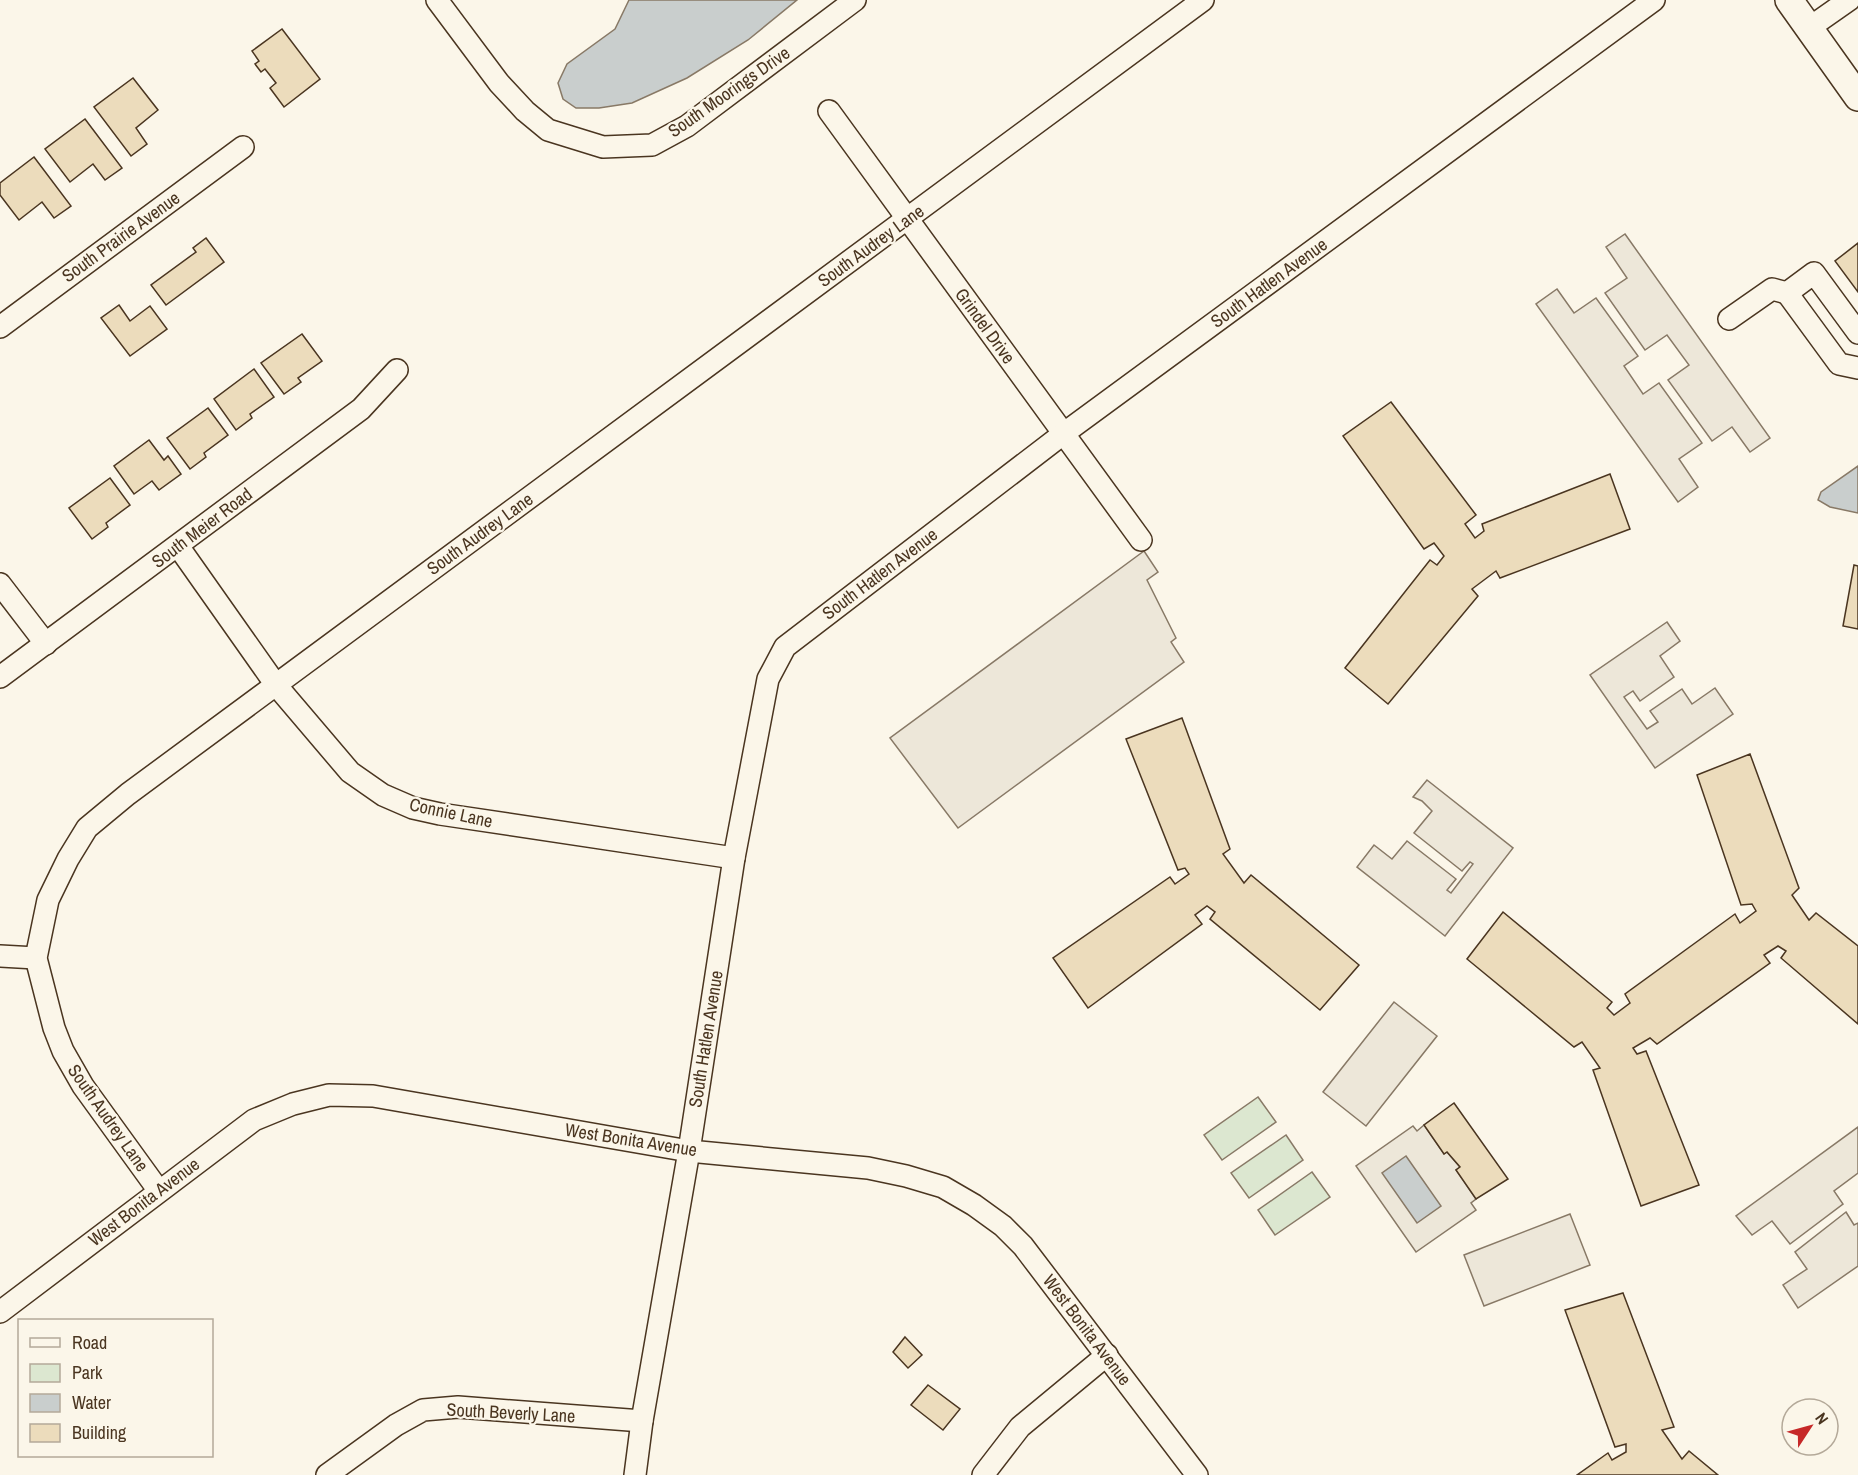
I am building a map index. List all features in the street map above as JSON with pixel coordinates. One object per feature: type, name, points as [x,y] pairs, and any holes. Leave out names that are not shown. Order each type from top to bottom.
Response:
[{"type":"main road","points":[[1789,0],[1858,97]]},
{"type":"street","name":"South Moorings Drive","points":[[437,0],[499,83],[525,111],[548,130],[603,147],[652,145],[687,126],[855,0]]},
{"type":"street","name":"South Audrey Lane","points":[[159,1191],[83,1086],[63,1051],[54,1028],[36,958],[48,900],[68,859],[87,828],[128,794],[1203,0]]},
{"type":"street","name":"South Hatlen Avenue","points":[[635,1475],[642,1421],[689,1151],[734,858],[759,718],[768,679],[785,647],[1063,434],[1654,0]]},
{"type":"street","points":[[1809,28],[1849,0]]},
{"type":"street","name":"Grindel Drive","points":[[829,111],[1141,540]]},
{"type":"street","name":"South Prairie Avenue","points":[[0,327],[243,147]]},
{"type":"street","points":[[1787,292],[1814,273],[1858,333]]},
{"type":"street","points":[[1729,319],[1772,289],[1787,292],[1839,364],[1858,368]]},
{"type":"street","name":"South Meier Road","points":[[0,677],[361,409],[397,370]]},
{"type":"street","name":"Connie Lane","points":[[178,546],[276,685],[350,772],[383,795],[413,808],[440,814],[734,858]]},
{"type":"street","points":[[0,584],[46,644]]},
{"type":"street","points":[[0,956],[36,958]]},
{"type":"street","name":"West Bonita Avenue","points":[[0,1312],[254,1120],[293,1104],[330,1095],[373,1096],[689,1151],[867,1168],[943,1187],[1003,1226],[1023,1246],[1197,1475]]},
{"type":"street","points":[[983,1475],[1020,1427],[1107,1355]]},
{"type":"street","name":"South Beverly Lane","points":[[327,1475],[396,1425],[423,1410],[458,1407],[642,1421]]},
{"type":"green space","points":[[1258,1097],[1276,1122],[1222,1160],[1204,1135]]},
{"type":"green space","points":[[1286,1135],[1303,1160],[1249,1198],[1231,1173]]},
{"type":"green space","points":[[1312,1172],[1330,1197],[1275,1235],[1258,1210]]},
{"type":"shaded area","points":[[1625,234],[1770,438],[1750,452],[1732,427],[1712,441],[1668,380],[1689,365],[1667,335],[1645,350],[1605,293],[1627,278],[1606,247]]},
{"type":"shaded area","points":[[1557,289],[1574,313],[1596,298],[1638,356],[1624,366],[1643,394],[1659,383],[1702,443],[1679,459],[1698,487],[1678,502],[1536,304]]},
{"type":"shaded area","points":[[1144,551],[1158,572],[1147,580],[1176,638],[1171,642],[1184,662],[958,828],[890,738]]},
{"type":"shaded area","points":[[1667,622],[1680,641],[1660,656],[1674,677],[1640,701],[1633,691],[1624,697],[1647,729],[1658,722],[1650,711],[1682,689],[1692,704],[1715,688],[1733,714],[1655,768],[1590,675]]},
{"type":"shaded area","points":[[1427,780],[1513,848],[1445,936],[1357,867],[1374,845],[1392,859],[1407,841],[1456,879],[1447,890],[1451,893],[1473,864],[1470,862],[1462,871],[1414,833],[1432,811],[1422,801],[1413,797]]},
{"type":"shaded area","points":[[1394,1002],[1437,1036],[1366,1126],[1323,1092]]},
{"type":"shaded area","points":[[1424,1125],[1444,1154],[1447,1152],[1460,1167],[1456,1170],[1476,1199],[1471,1203],[1476,1210],[1416,1252],[1356,1166],[1413,1126],[1417,1131]]},
{"type":"shaded area","points":[[1858,1127],[1858,1173],[1834,1191],[1843,1204],[1790,1244],[1772,1221],[1752,1235],[1736,1216]]},
{"type":"shaded area","points":[[1846,1212],[1854,1225],[1858,1223],[1858,1266],[1798,1308],[1783,1285],[1807,1269],[1795,1252]]},
{"type":"shaded area","points":[[1570,1214],[1590,1265],[1484,1306],[1464,1255]]},
{"type":"water","points":[[629,0],[797,0],[748,40],[687,78],[632,103],[599,108],[576,108],[563,99],[558,83],[567,64],[615,29]]},
{"type":"water","points":[[1858,466],[1858,513],[1830,507],[1818,500],[1821,492]]},
{"type":"water","points":[[1406,1156],[1441,1206],[1417,1223],[1382,1173]]},
{"type":"building","points":[[282,29],[320,79],[284,107],[270,88],[276,83],[265,69],[261,72],[255,64],[259,61],[252,51]]},
{"type":"building","points":[[133,78],[158,110],[136,128],[147,144],[131,156],[94,107]]},
{"type":"building","points":[[85,119],[122,168],[105,180],[93,164],[70,182],[45,149]]},
{"type":"building","points":[[34,157],[71,206],[54,218],[42,202],[19,220],[0,195],[0,183]]},
{"type":"building","points":[[206,238],[224,262],[166,305],[151,285],[196,252],[193,248]]},
{"type":"building","points":[[1858,243],[1858,292],[1835,261]]},
{"type":"building","points":[[119,305],[130,321],[150,306],[167,329],[130,356],[101,318]]},
{"type":"building","points":[[302,334],[322,361],[298,378],[301,382],[284,394],[261,363]]},
{"type":"building","points":[[254,369],[274,397],[250,414],[252,418],[236,430],[214,399]]},
{"type":"building","points":[[1391,402],[1476,515],[1465,524],[1475,538],[1484,531],[1482,524],[1610,474],[1630,529],[1500,578],[1496,571],[1472,589],[1478,596],[1388,704],[1345,668],[1430,560],[1437,565],[1444,556],[1434,543],[1424,549],[1343,436]]},
{"type":"building","points":[[208,408],[228,435],[204,453],[206,457],[190,469],[167,438]]},
{"type":"building","points":[[149,440],[164,460],[168,456],[181,474],[159,490],[152,481],[134,494],[114,466]]},
{"type":"building","points":[[110,478],[130,505],[106,523],[108,527],[92,539],[69,508]]},
{"type":"building","points":[[1854,565],[1858,566],[1858,629],[1843,626]]},
{"type":"building","points":[[1182,718],[1230,849],[1223,854],[1244,883],[1251,875],[1359,965],[1320,1010],[1210,919],[1215,912],[1207,906],[1195,915],[1202,924],[1088,1008],[1053,958],[1170,877],[1175,884],[1189,874],[1185,868],[1178,870],[1126,739]]},
{"type":"building","points":[[1750,754],[1799,888],[1792,895],[1809,920],[1816,913],[1858,946],[1858,1024],[1781,958],[1786,951],[1778,946],[1764,955],[1770,963],[1657,1044],[1650,1038],[1633,1048],[1637,1054],[1646,1051],[1699,1185],[1641,1206],[1593,1070],[1600,1068],[1582,1042],[1574,1047],[1467,959],[1503,912],[1612,1002],[1607,1008],[1614,1015],[1630,1003],[1625,994],[1735,914],[1740,923],[1756,911],[1752,904],[1741,905],[1697,775]]},
{"type":"building","points":[[1454,1103],[1508,1179],[1476,1199],[1456,1170],[1460,1167],[1447,1152],[1444,1154],[1424,1125]]},
{"type":"building","points":[[1623,1293],[1674,1427],[1662,1430],[1682,1459],[1689,1451],[1718,1475],[1577,1475],[1608,1453],[1612,1460],[1626,1452],[1626,1444],[1615,1447],[1565,1310]]},
{"type":"building","points":[[905,1337],[922,1355],[908,1368],[893,1352]]},
{"type":"building","points":[[928,1385],[960,1409],[943,1430],[911,1405]]}]
